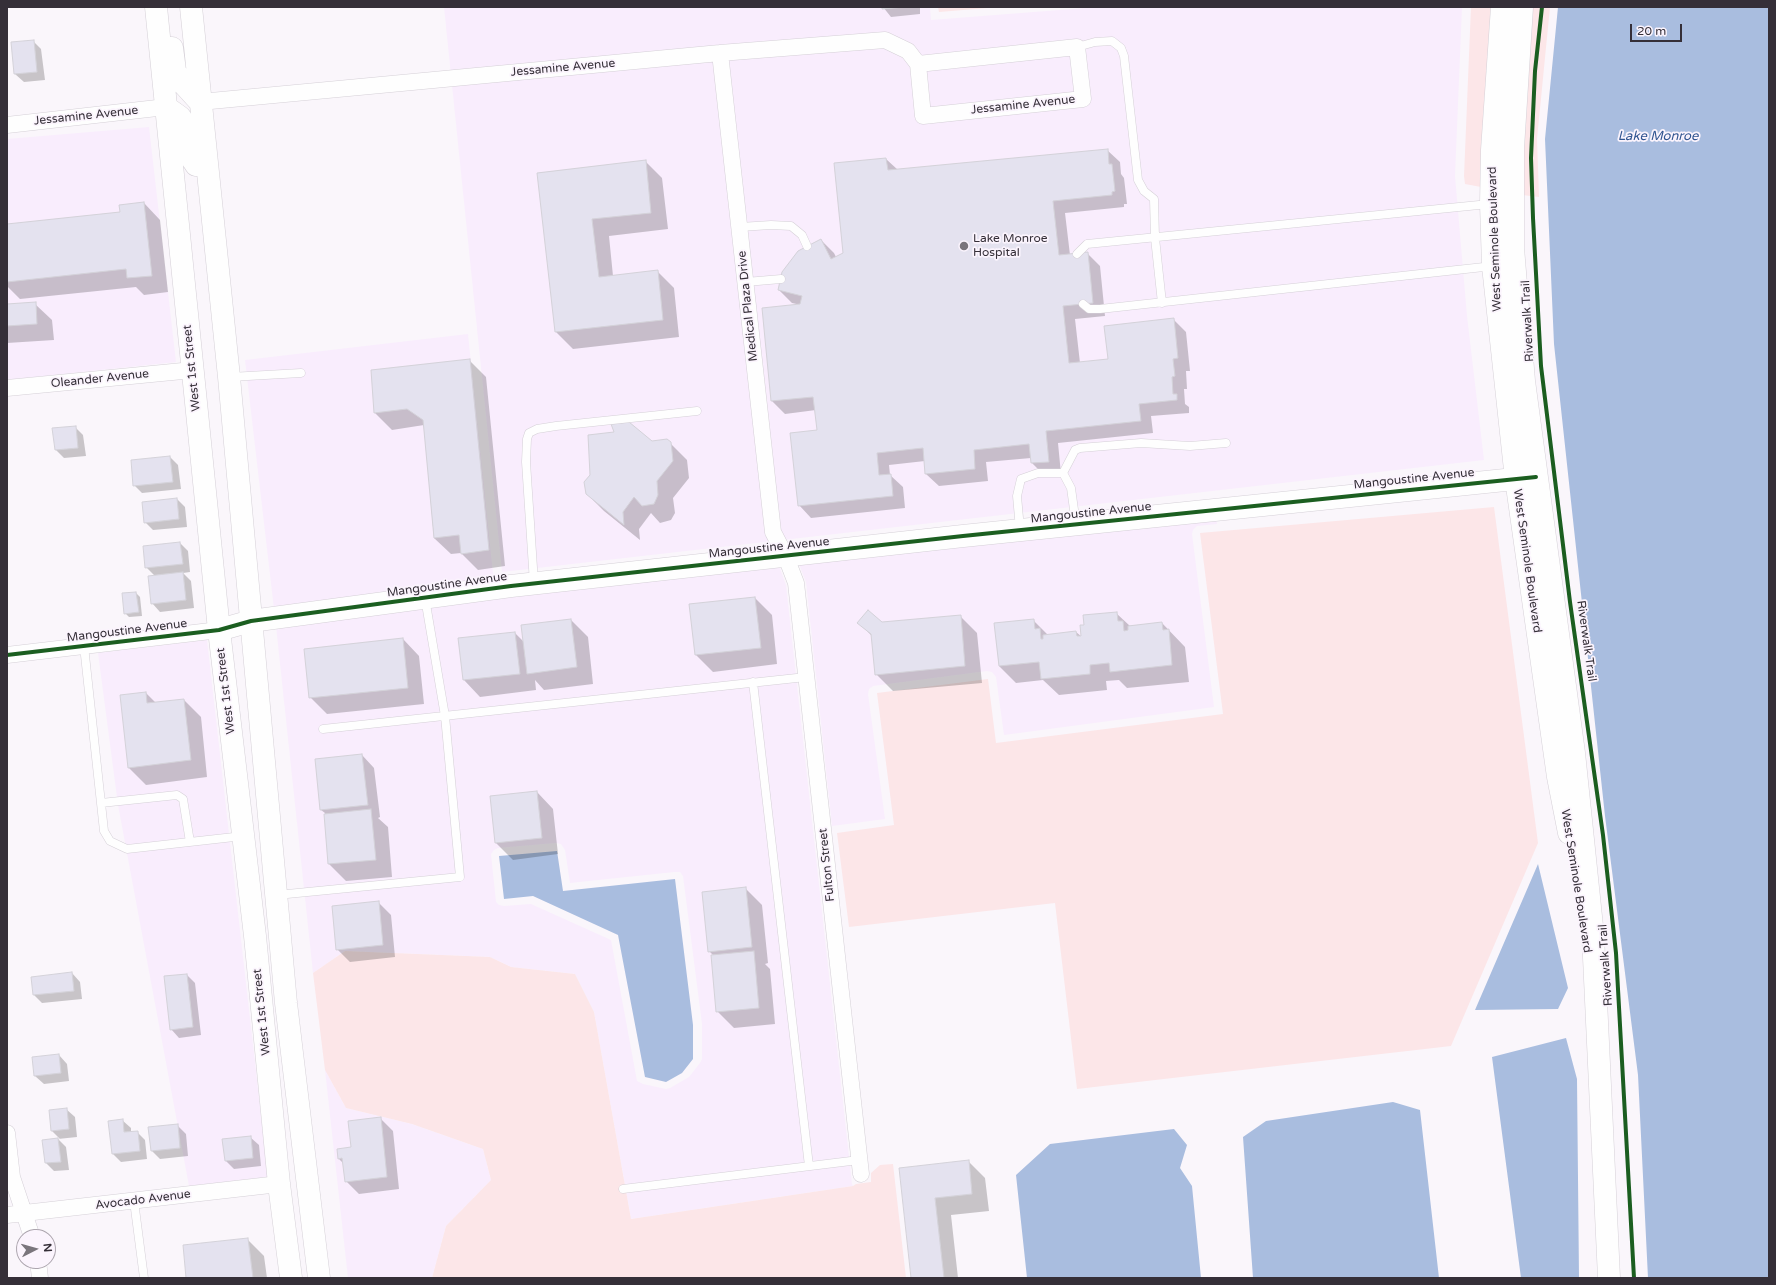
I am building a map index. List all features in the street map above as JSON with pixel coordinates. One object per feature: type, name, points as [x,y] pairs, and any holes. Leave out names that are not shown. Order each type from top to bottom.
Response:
[{"type":"main road","name":"West 1st Street","points":[[156,7],[219,630],[263,1019],[279,1184],[291,1278]]},
{"type":"main road","points":[[167,7],[175,71],[180,80],[200,102]]},
{"type":"main road","name":"West 1st Street","points":[[191,7],[229,377],[286,1003],[318,1270]]},
{"type":"main road","name":"West Seminole Boulevard","points":[[1502,7],[1494,106],[1504,223],[1524,374],[1526,478]]},
{"type":"main road","name":"West Seminole Boulevard","points":[[1522,7],[1513,148],[1504,223],[1494,266],[1526,478],[1557,769],[1574,857],[1597,1016],[1609,1278]]},
{"type":"main road","points":[[166,107],[180,117],[186,127],[192,159],[210,190]]},
{"type":"main road","name":"Mangoustine Avenue","points":[[219,630],[251,621],[534,584],[1076,524],[1526,478]]},
{"type":"main road","points":[[279,1184],[299,1211],[303,1244],[318,1270]]},
{"type":"street","name":"Jessamine Avenue","points":[[200,102],[720,53],[885,40],[908,51],[918,64],[923,116],[1083,99],[1077,47]]},
{"type":"street","points":[[918,64],[1077,47]]},
{"type":"street","name":"Medical Plaza Drive","points":[[720,53],[773,532],[786,557]]},
{"type":"street","name":"Jessamine Avenue","points":[[7,124],[166,107]]},
{"type":"street","name":"Oleander Avenue","points":[[7,388],[193,370]]},
{"type":"street","name":"Fulton Street","points":[[786,557],[796,584],[860,1167]]},
{"type":"street","name":"Mangoustine Avenue","points":[[7,655],[219,630]]},
{"type":"street","points":[[7,1133],[12,1177],[29,1229]]},
{"type":"street","name":"Avocado Avenue","points":[[7,1215],[279,1184]]},
{"type":"lane","points":[[1077,47],[1104,41],[1112,41],[1121,48],[1124,56],[1138,180],[1144,191],[1154,199],[1155,238],[1162,303]]},
{"type":"lane","points":[[1077,254],[1087,244],[1155,238],[1504,223],[1494,266],[1095,310],[1083,304]]},
{"type":"lane","points":[[740,228],[771,225],[792,226],[802,235],[807,246]]},
{"type":"lane","points":[[746,282],[781,279]]},
{"type":"lane","points":[[229,377],[301,373]]},
{"type":"lane","points":[[534,584],[526,462],[527,439],[529,433],[537,429],[556,426],[697,411]]},
{"type":"lane","points":[[1063,473],[1075,450],[1080,448],[1141,443],[1190,446],[1226,443]]},
{"type":"lane","points":[[1020,530],[1017,496],[1021,479],[1038,473],[1063,473]]},
{"type":"lane","points":[[1063,473],[1072,488],[1076,524]]},
{"type":"lane","points":[[276,895],[460,877],[445,716],[425,598]]},
{"type":"lane","points":[[84,646],[104,831],[110,841],[127,849],[243,836]]},
{"type":"lane","points":[[323,729],[806,677]]},
{"type":"lane","points":[[753,682],[809,1166]]},
{"type":"lane","points":[[101,803],[177,795],[183,799],[190,842]]},
{"type":"lane","points":[[623,1189],[809,1166],[860,1167]]},
{"type":"lane","points":[[134,1201],[144,1278]]},
{"type":"shaded area","name":"Lake Monroe Hospital","points":[[444,7],[930,7],[931,20],[1098,7],[1462,7],[1455,176],[1467,316],[1484,460],[502,572]]},
{"type":"shaded area","points":[[938,7],[999,7],[939,12]]},
{"type":"shaded area","points":[[1471,7],[1492,7],[1484,106],[1481,187],[1465,184],[1464,176]]},
{"type":"shaded area","points":[[1532,7],[1550,7],[1537,139],[1539,197],[1522,195],[1525,104]]},
{"type":"shaded area","points":[[149,127],[176,362],[7,380],[7,139]]},
{"type":"shaded area","points":[[468,334],[493,573],[495,577],[274,609],[245,360]]},
{"type":"shaded area","points":[[1494,507],[1538,843],[1451,1046],[1077,1089],[1055,903],[849,927],[837,833],[894,825],[877,693],[988,679],[996,743],[1223,714],[1200,533]]},
{"type":"shaded area","points":[[1216,519],[1217,524],[1197,526],[1193,530],[1192,534],[1214,707],[1004,735],[996,677],[992,672],[987,671],[873,686],[869,689],[868,694],[885,819],[832,826],[806,582],[799,564]]},
{"type":"shaded area","points":[[779,566],[786,585],[853,1186],[631,1219],[594,1012],[575,974],[511,967],[490,957],[345,951],[313,973],[276,626],[512,595]],"holes":[[[556,843],[561,844],[565,850],[570,883],[674,872],[680,872],[683,876],[702,1024],[702,1059],[689,1077],[670,1088],[666,1089],[643,1084],[637,1081],[611,940],[531,904],[504,906],[499,905],[496,902],[491,854],[494,850],[498,848]]]},
{"type":"shaded area","points":[[207,640],[268,1177],[189,1186],[118,805],[98,653]]},
{"type":"shaded area","points":[[345,951],[490,957],[511,967],[575,974],[594,1012],[631,1219],[853,1186],[856,1184],[871,1182],[871,1173],[880,1165],[893,1164],[906,1278],[432,1278],[446,1226],[491,1180],[483,1149],[412,1124],[346,1108],[325,1070],[313,973]]},
{"type":"shaded area","points":[[325,1070],[346,1108],[412,1124],[483,1149],[491,1180],[446,1226],[432,1278],[348,1278]]},
{"type":"water","name":"Lake Monroe","points":[[1558,7],[1769,7],[1769,1278],[1648,1278],[1638,1075],[1605,816],[1554,344],[1545,139]]},
{"type":"water","points":[[557,851],[563,891],[675,879],[693,1025],[693,1059],[682,1073],[666,1082],[645,1077],[618,935],[533,896],[504,899],[499,856]]},
{"type":"water","points":[[1538,864],[1568,988],[1558,1009],[1475,1010]]},
{"type":"water","points":[[1566,1038],[1577,1079],[1579,1278],[1521,1278],[1492,1057]]},
{"type":"water","points":[[1393,1102],[1420,1110],[1439,1278],[1253,1278],[1243,1137],[1266,1121]]},
{"type":"water","points":[[1174,1129],[1187,1145],[1180,1168],[1192,1186],[1201,1278],[1027,1278],[1016,1175],[1050,1144]]},
{"type":"building","points":[[882,7],[905,7],[882,9]]},
{"type":"building","points":[[34,40],[37,72],[14,74],[11,42]]},
{"type":"building","name":"Lake Monroe Hospital","points":[[1108,149],[1109,164],[1112,164],[1115,191],[1112,192],[1112,195],[1053,201],[1059,255],[1088,252],[1093,303],[1063,306],[1069,363],[1108,359],[1104,326],[1174,318],[1178,358],[1173,359],[1175,376],[1172,377],[1173,394],[1177,394],[1177,400],[1139,404],[1141,421],[1046,431],[1049,462],[1031,463],[1029,444],[974,450],[975,469],[925,474],[923,448],[877,453],[879,475],[891,474],[893,496],[798,506],[790,433],[817,430],[813,397],[771,401],[762,308],[800,304],[802,296],[778,290],[782,272],[798,251],[821,239],[831,259],[843,253],[834,163],[886,158],[888,170]]},
{"type":"building","points":[[646,160],[651,213],[592,219],[599,277],[658,270],[663,320],[555,332],[537,173]]},
{"type":"building","points":[[144,202],[152,276],[127,278],[126,269],[7,282],[7,224],[120,212],[119,205]]},
{"type":"building","points":[[36,302],[37,324],[7,326],[7,304]]},
{"type":"building","points":[[470,359],[489,550],[461,554],[459,535],[434,538],[423,420],[407,409],[374,413],[371,370]]},
{"type":"building","points":[[629,422],[652,441],[667,439],[671,442],[673,461],[657,481],[658,495],[654,504],[642,506],[634,497],[623,512],[624,525],[586,494],[584,482],[590,475],[588,435],[614,432],[611,424]]},
{"type":"building","points":[[76,426],[78,448],[55,450],[52,428]]},
{"type":"building","points":[[170,456],[173,482],[133,486],[131,460]]},
{"type":"building","points":[[177,498],[179,519],[144,523],[142,502]]},
{"type":"building","points":[[180,542],[183,564],[145,568],[143,546]]},
{"type":"building","points":[[183,572],[186,600],[151,604],[148,576]]},
{"type":"building","points":[[136,592],[139,612],[124,614],[122,593]]},
{"type":"building","points":[[755,597],[761,648],[695,655],[689,604]]},
{"type":"building","points":[[868,610],[882,622],[961,615],[965,666],[875,675],[871,634],[857,623]]},
{"type":"building","points":[[1117,612],[1118,621],[1123,621],[1124,631],[1128,630],[1128,626],[1162,622],[1163,630],[1169,629],[1172,665],[1110,672],[1109,663],[1090,665],[1090,674],[1041,679],[1039,662],[999,666],[994,623],[1034,619],[1035,629],[1040,628],[1041,639],[1043,639],[1043,635],[1076,631],[1077,636],[1081,636],[1080,625],[1084,625],[1083,615]]},
{"type":"building","points":[[571,619],[577,667],[527,674],[521,625]]},
{"type":"building","points":[[515,632],[520,674],[463,680],[458,638]]},
{"type":"building","points":[[403,638],[408,688],[309,698],[304,649]]},
{"type":"building","points":[[146,692],[147,703],[184,699],[191,760],[128,768],[120,695]]},
{"type":"building","points":[[362,754],[368,805],[320,810],[315,759]]},
{"type":"building","points":[[537,791],[542,838],[495,843],[490,796]]},
{"type":"building","points":[[371,809],[376,860],[328,864],[324,814]]},
{"type":"building","points":[[746,887],[752,947],[708,952],[702,892]]},
{"type":"building","points":[[379,901],[383,945],[336,950],[332,906]]},
{"type":"building","points":[[754,951],[759,1008],[716,1012],[711,955]]},
{"type":"building","points":[[72,972],[74,991],[33,995],[31,977]]},
{"type":"building","points":[[187,974],[193,1027],[170,1030],[164,976]]},
{"type":"building","points":[[59,1054],[61,1073],[34,1076],[32,1057]]},
{"type":"building","points":[[67,1108],[69,1129],[51,1131],[49,1110]]},
{"type":"building","points":[[381,1117],[387,1177],[345,1182],[342,1158],[338,1159],[337,1149],[351,1147],[348,1121]]},
{"type":"building","points":[[123,1119],[124,1132],[138,1131],[140,1151],[112,1154],[108,1121]]},
{"type":"building","points":[[178,1124],[180,1148],[151,1151],[148,1127]]},
{"type":"building","points":[[251,1136],[253,1158],[225,1161],[222,1139]]},
{"type":"building","points":[[58,1138],[61,1162],[45,1163],[42,1140]]},
{"type":"building","points":[[969,1160],[972,1194],[935,1198],[944,1278],[911,1278],[899,1168]]},
{"type":"building","points":[[248,1238],[253,1278],[186,1278],[183,1245]]},
{"type":"cycle path","name":"Riverwalk Trail","points":[[1542,7],[1535,71],[1531,158],[1541,366],[1570,602],[1603,835],[1616,953],[1634,1278]]},
{"type":"cycle path","points":[[7,655],[219,630],[251,621],[511,586],[963,536],[1536,477]]},
{"type":"place","name":"Lake Monroe Hospital","points":[[964,246]]}]
